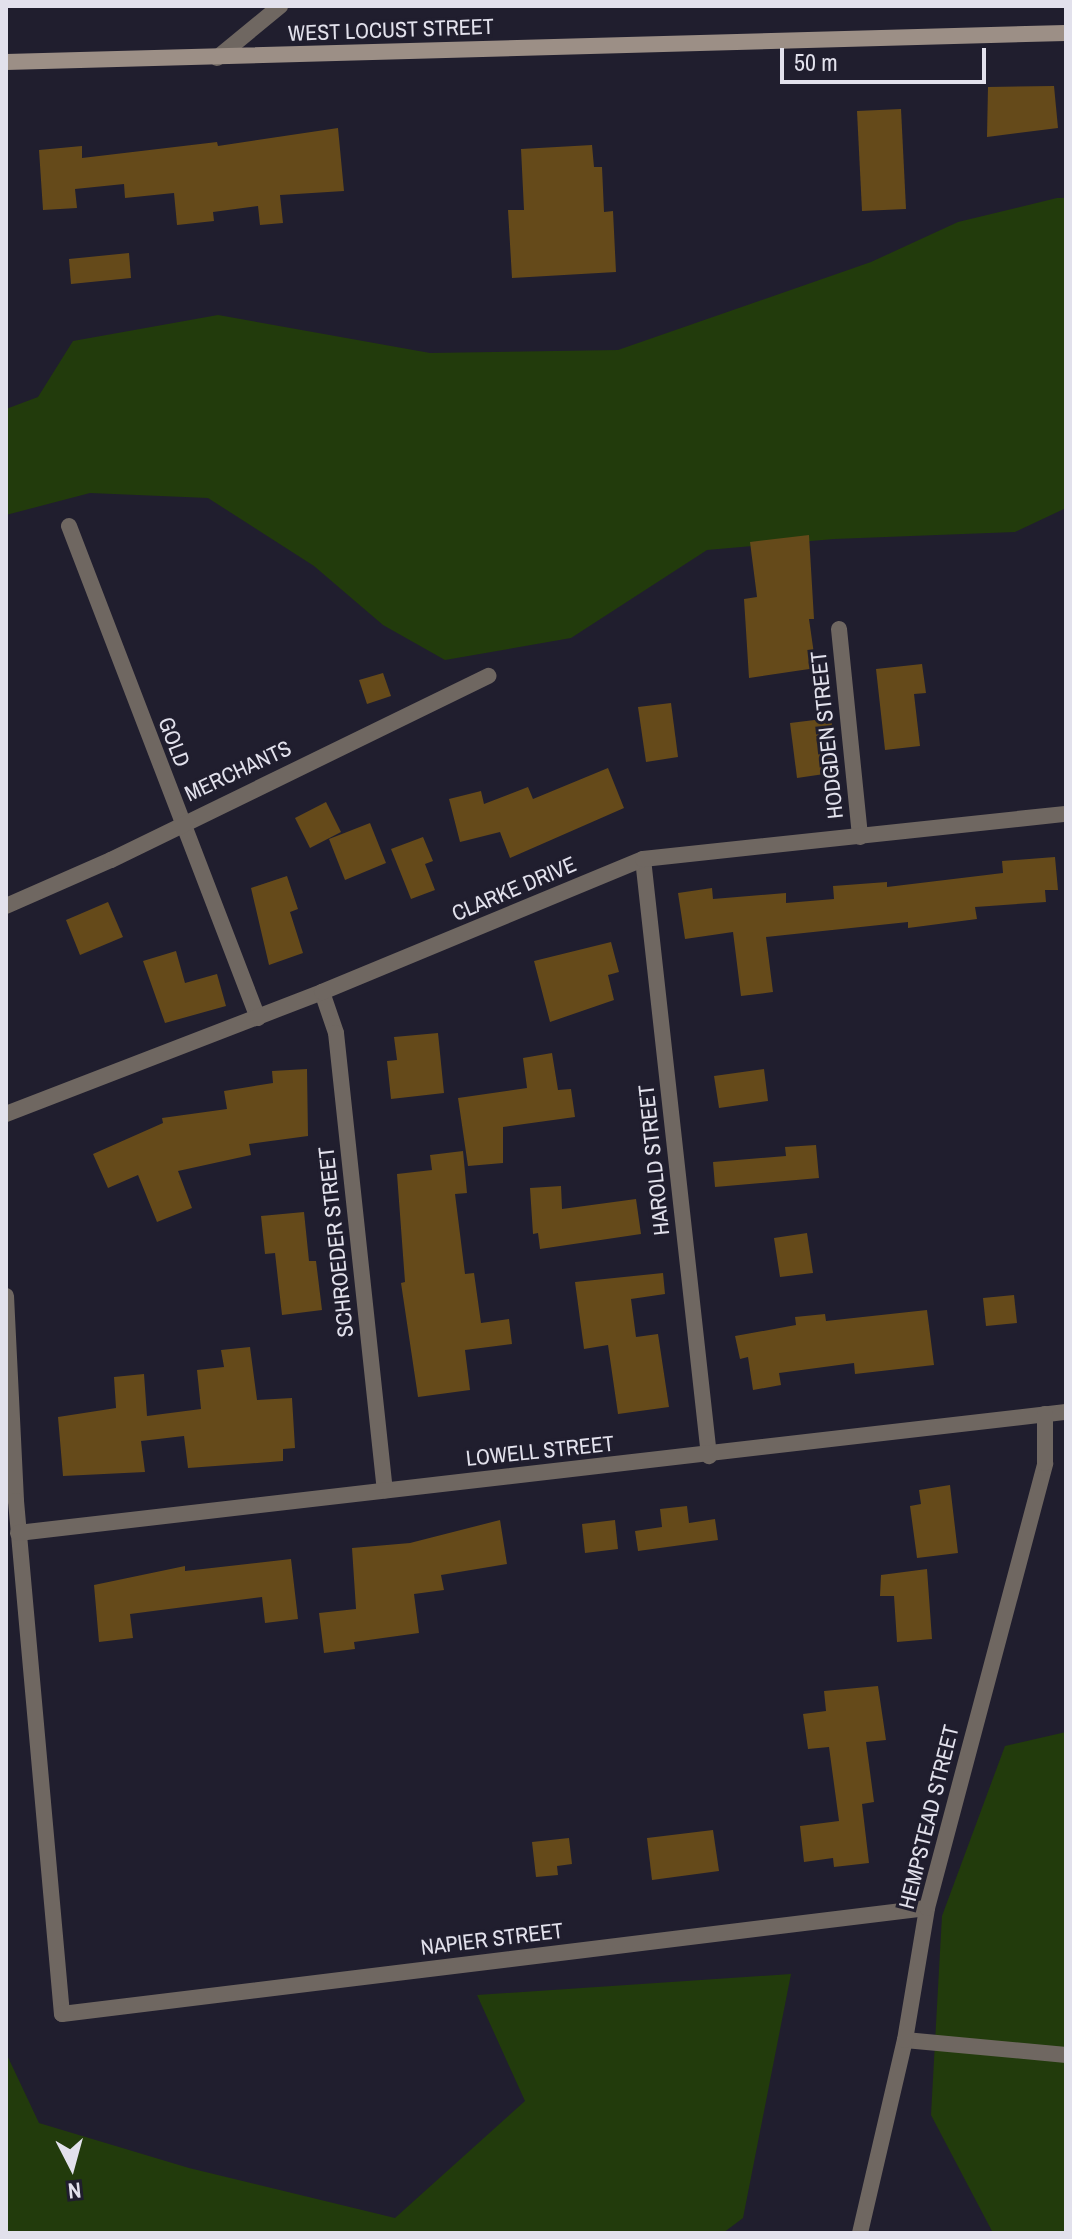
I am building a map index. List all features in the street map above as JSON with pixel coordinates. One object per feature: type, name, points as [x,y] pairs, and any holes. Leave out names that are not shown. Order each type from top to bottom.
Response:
[{"type":"street","points":[[217,58],[280,6]]},
{"type":"street","name":"WEST LOCUST STREET","points":[[6,62],[1066,33]]},
{"type":"street","name":"GOLD","points":[[69,526],[258,1018]]},
{"type":"street","name":"HODGDEN STREET","points":[[839,629],[860,837]]},
{"type":"street","name":"MERCHANTS","points":[[6,906],[111,860],[181,822],[489,676]]},
{"type":"street","name":"CLARKE DRIVE","points":[[6,1114],[258,1018],[643,859],[1066,814]]},
{"type":"street","name":"HAROLD STREET","points":[[643,859],[709,1456]]},
{"type":"street","name":"SCHROEDER STREET","points":[[322,992],[336,1033],[385,1490]]},
{"type":"street","points":[[6,1296],[11,1500],[18,1533]]},
{"type":"street","name":"LOWELL STREET","points":[[18,1533],[709,1456],[1066,1412]]},
{"type":"street","name":"HEMPSTEAD STREET","points":[[860,2233],[905,2040],[927,1908],[1045,1463],[1045,1414]]},
{"type":"street","name":"NAPIER STREET","points":[[18,1533],[62,2014],[927,1908]]},
{"type":"street","points":[[905,2040],[1066,2055]]},
{"type":"green space","points":[[1066,198],[1066,508],[1015,532],[834,539],[707,550],[571,638],[445,660],[383,625],[314,566],[208,498],[90,493],[6,515],[6,409],[38,397],[73,341],[218,315],[430,353],[618,350],[871,262],[958,222]]},
{"type":"green space","points":[[1066,1732],[1066,2233],[993,2233],[931,2115],[942,1916],[1005,1746]]},
{"type":"green space","points":[[791,1974],[743,2218],[723,2233],[6,2233],[6,2053],[39,2123],[189,2168],[395,2218],[525,2101],[477,1995]]},
{"type":"building","points":[[1054,86],[1058,128],[987,137],[988,87]]},
{"type":"building","points":[[901,109],[906,209],[862,211],[857,111]]},
{"type":"building","points":[[338,128],[344,191],[280,195],[283,223],[260,225],[258,206],[213,212],[214,221],[177,225],[174,193],[125,198],[124,184],[75,189],[77,208],[43,210],[39,150],[82,146],[82,158],[217,142],[218,146]]},
{"type":"building","points":[[592,145],[594,167],[602,167],[604,212],[613,211],[616,272],[512,278],[508,210],[524,210],[521,149]]},
{"type":"building","points":[[129,253],[131,278],[71,284],[69,259]]},
{"type":"building","points":[[809,535],[814,619],[809,619],[816,668],[749,678],[744,599],[757,597],[750,542]]},
{"type":"building","points":[[922,664],[926,693],[914,694],[920,746],[885,750],[876,669]]},
{"type":"building","points":[[383,673],[391,696],[367,704],[359,680]]},
{"type":"building","points":[[671,703],[678,757],[646,762],[638,707]]},
{"type":"building","points":[[831,718],[838,772],[797,778],[790,723]]},
{"type":"building","points":[[608,768],[624,808],[510,858],[500,832],[460,842],[449,799],[481,791],[484,804],[528,787],[533,799]]},
{"type":"building","points":[[326,802],[341,832],[310,848],[295,818]]},
{"type":"building","points":[[370,823],[386,863],[345,880],[329,839]]},
{"type":"building","points":[[423,837],[433,861],[425,864],[435,890],[411,899],[391,849]]},
{"type":"building","points":[[1055,857],[1058,890],[1045,890],[1046,902],[975,907],[977,919],[908,928],[908,922],[766,937],[773,992],[741,996],[733,932],[685,939],[678,893],[712,888],[713,899],[786,893],[786,903],[834,899],[833,886],[887,882],[887,887],[1003,873],[1002,861]]},
{"type":"building","points":[[287,876],[298,909],[290,912],[303,953],[269,965],[251,888]]},
{"type":"building","points":[[108,902],[123,937],[80,955],[66,920]]},
{"type":"building","points":[[611,942],[619,972],[608,975],[614,1000],[550,1022],[534,961]]},
{"type":"building","points":[[176,951],[185,983],[217,974],[226,1006],[165,1023],[143,961]]},
{"type":"building","points":[[438,1033],[444,1093],[391,1099],[387,1061],[397,1060],[394,1037]]},
{"type":"building","points":[[552,1053],[558,1090],[571,1089],[575,1117],[503,1127],[503,1163],[468,1166],[458,1098],[527,1088],[523,1058]]},
{"type":"building","points":[[307,1069],[308,1136],[249,1144],[251,1155],[178,1171],[192,1208],[157,1222],[138,1175],[108,1188],[93,1154],[163,1123],[162,1118],[227,1109],[224,1091],[273,1083],[272,1071]]},
{"type":"building","points":[[764,1069],[768,1101],[719,1108],[714,1076]]},
{"type":"building","points":[[816,1145],[819,1178],[715,1187],[713,1162],[786,1156],[785,1147]]},
{"type":"building","points":[[463,1151],[467,1193],[455,1194],[465,1274],[474,1273],[481,1323],[509,1319],[512,1344],[465,1350],[470,1390],[418,1397],[401,1283],[405,1282],[397,1174],[432,1170],[430,1155]]},
{"type":"building","points":[[561,1186],[562,1209],[636,1199],[641,1234],[540,1249],[538,1233],[533,1234],[530,1188]]},
{"type":"building","points":[[304,1212],[309,1261],[316,1261],[322,1310],[282,1315],[275,1253],[265,1254],[261,1216]]},
{"type":"building","points":[[807,1233],[813,1273],[780,1277],[774,1238]]},
{"type":"building","points":[[663,1273],[665,1294],[631,1299],[636,1337],[658,1334],[669,1407],[618,1414],[608,1345],[584,1349],[575,1282]]},
{"type":"building","points":[[1014,1295],[1017,1323],[986,1326],[983,1298]]},
{"type":"building","points":[[927,1310],[934,1365],[855,1374],[854,1363],[779,1373],[781,1385],[753,1390],[748,1357],[740,1359],[735,1336],[796,1325],[795,1317],[825,1314],[826,1321]]},
{"type":"building","points":[[250,1347],[257,1400],[292,1398],[295,1448],[283,1449],[283,1461],[188,1468],[184,1436],[141,1441],[145,1472],[63,1476],[58,1417],[116,1408],[114,1377],[144,1374],[147,1416],[201,1409],[197,1370],[224,1367],[221,1350]]},
{"type":"building","points":[[950,1485],[958,1553],[917,1558],[910,1506],[921,1504],[919,1490]]},
{"type":"building","points":[[687,1506],[689,1523],[715,1519],[718,1540],[638,1551],[635,1531],[662,1527],[660,1509]]},
{"type":"building","points":[[500,1520],[507,1564],[441,1575],[444,1590],[414,1594],[419,1633],[354,1642],[355,1649],[324,1653],[319,1613],[356,1609],[352,1548],[410,1543]]},
{"type":"building","points":[[615,1520],[618,1549],[585,1553],[582,1524]]},
{"type":"building","points":[[291,1559],[298,1619],[265,1623],[262,1597],[130,1614],[133,1638],[99,1642],[94,1585],[185,1566],[185,1571]]},
{"type":"building","points":[[927,1569],[932,1639],[897,1642],[894,1596],[880,1596],[881,1575]]},
{"type":"building","points":[[878,1686],[886,1740],[866,1742],[874,1802],[862,1804],[869,1863],[834,1867],[833,1858],[804,1862],[800,1826],[839,1821],[829,1747],[808,1749],[803,1714],[826,1711],[824,1691]]},
{"type":"building","points":[[713,1830],[719,1871],[652,1880],[647,1838]]},
{"type":"building","points":[[569,1838],[572,1864],[557,1866],[558,1875],[536,1877],[532,1842]]}]
